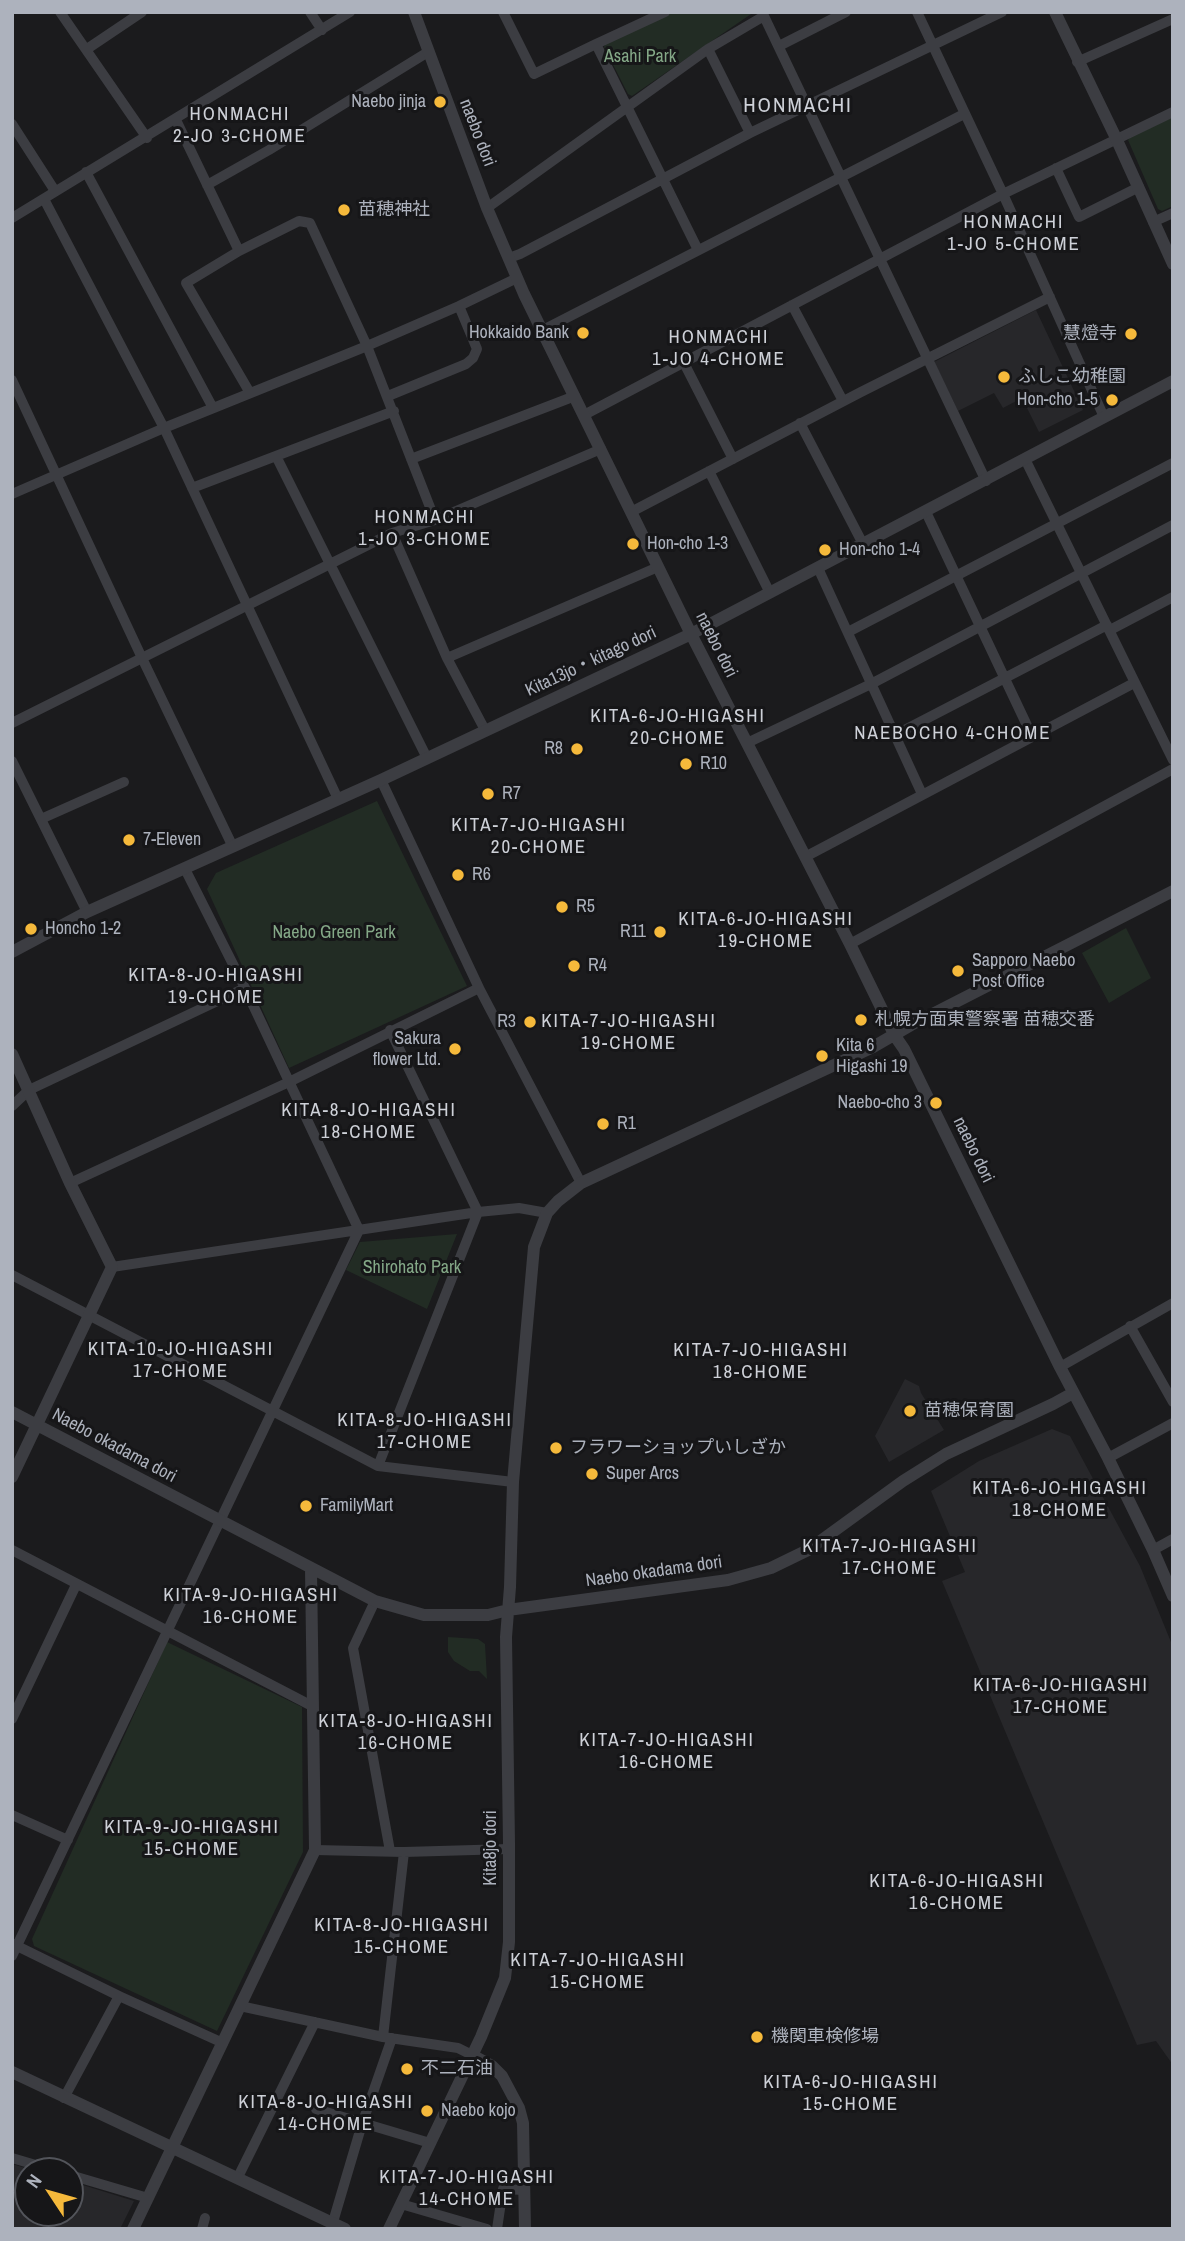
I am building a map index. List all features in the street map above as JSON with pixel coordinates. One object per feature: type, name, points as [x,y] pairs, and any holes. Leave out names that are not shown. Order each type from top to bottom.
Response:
[{"type":"street","points":[[60,12],[147,138]]},
{"type":"street","points":[[87,49],[142,12]]},
{"type":"street","points":[[310,12],[322,30]]},
{"type":"street","points":[[12,218],[350,12]]},
{"type":"street","name":"naebo dori","points":[[414,12],[487,208],[517,278],[691,634],[904,1049],[1073,1393]]},
{"type":"street","points":[[503,12],[534,74],[665,12]]},
{"type":"street","points":[[779,46],[846,12]]},
{"type":"street","points":[[917,12],[1104,417]]},
{"type":"street","points":[[509,258],[750,134],[1002,12]]},
{"type":"street","points":[[1055,12],[1173,264]]},
{"type":"street","points":[[487,208],[708,49],[763,14],[986,481]]},
{"type":"street","points":[[1077,62],[1173,19]]},
{"type":"street","points":[[596,44],[698,250]]},
{"type":"street","points":[[708,49],[750,134]]},
{"type":"street","points":[[207,185],[428,52]]},
{"type":"street","points":[[584,415],[1003,194],[1173,112]]},
{"type":"street","points":[[543,330],[964,114]]},
{"type":"street","points":[[176,120],[239,251]]},
{"type":"street","points":[[12,124],[55,191]]},
{"type":"street","points":[[1056,168],[1079,217],[1139,187]]},
{"type":"street","points":[[86,172],[213,408]]},
{"type":"street","points":[[44,199],[164,428],[338,799]]},
{"type":"street","points":[[1153,222],[1173,213]]},
{"type":"street","points":[[250,393],[186,283],[239,251],[299,221],[310,223],[367,346],[435,520]]},
{"type":"street","points":[[12,494],[164,428],[367,346],[517,278]]},
{"type":"street","points":[[631,512],[1050,297]]},
{"type":"street","points":[[792,305],[843,401]]},
{"type":"street","points":[[387,396],[466,364],[473,358],[477,349],[459,306]]},
{"type":"street","points":[[682,361],[733,458]]},
{"type":"street","points":[[12,380],[233,847]]},
{"type":"street","name":"Kita13jo・kitago dori","points":[[12,952],[87,912],[381,780],[691,634],[1173,381]]},
{"type":"street","points":[[411,459],[575,396]]},
{"type":"street","points":[[192,488],[394,411]]},
{"type":"street","points":[[800,424],[863,544]]},
{"type":"street","points":[[12,723],[392,533],[435,520],[601,449]]},
{"type":"street","points":[[276,456],[427,758]]},
{"type":"street","points":[[1025,459],[1173,760]]},
{"type":"street","points":[[848,632],[1173,463]]},
{"type":"street","points":[[709,471],[770,593]]},
{"type":"street","points":[[926,512],[1032,736]]},
{"type":"street","points":[[747,743],[871,684],[1173,525]]},
{"type":"street","points":[[392,533],[447,658],[485,730]]},
{"type":"street","points":[[447,658],[658,567]]},
{"type":"street","points":[[818,568],[922,794]]},
{"type":"street","points":[[895,735],[1173,597]]},
{"type":"street","points":[[805,857],[1133,683]]},
{"type":"street","points":[[12,761],[87,912]]},
{"type":"street","points":[[850,944],[1173,769]]},
{"type":"street","points":[[381,780],[479,988],[582,1183]]},
{"type":"street","points":[[41,819],[124,782]]},
{"type":"street","points":[[185,869],[245,988],[359,1230]]},
{"type":"street","points":[[112,1267],[478,1212],[519,1208],[547,1213],[582,1183],[895,1036],[911,1025],[1173,891]]},
{"type":"street","points":[[12,1105],[29,1090],[245,988]]},
{"type":"street","points":[[71,1182],[289,1082],[479,988]]},
{"type":"street","points":[[378,1466],[478,1212],[390,1030]]},
{"type":"street","points":[[12,1054],[112,1267]]},
{"type":"street","name":"Kita8jo dori","points":[[390,2229],[496,2003],[505,1978],[509,1942],[506,1637],[513,1482],[534,1247],[547,1213]]},
{"type":"street","points":[[223,2043],[14,1948],[359,1230]]},
{"type":"street","points":[[12,1477],[112,1267]]},
{"type":"street","points":[[12,1275],[378,1466],[513,1482]]},
{"type":"street","points":[[1060,1367],[1173,1303]]},
{"type":"street","points":[[1130,1326],[1173,1402]]},
{"type":"street","points":[[1073,1393],[1108,1458],[1173,1596]]},
{"type":"street","name":"Naebo okadama dori","points":[[12,1412],[374,1601],[424,1615],[488,1615],[728,1580],[771,1568],[808,1550],[903,1480],[946,1454],[1073,1393]]},
{"type":"street","points":[[1108,1458],[1173,1423]]},
{"type":"street","points":[[1153,1550],[1173,1539]]},
{"type":"street","points":[[12,1550],[312,1706]]},
{"type":"street","points":[[133,2229],[314,1850],[311,1570]]},
{"type":"street","points":[[12,1719],[76,1585]]},
{"type":"street","points":[[374,1601],[353,1648],[390,1851]]},
{"type":"street","points":[[12,1815],[68,1840]]},
{"type":"street","points":[[314,1850],[404,1852],[509,1849]]},
{"type":"street","points":[[333,2222],[387,2037],[404,1852]]},
{"type":"street","points":[[64,2098],[119,1996]]},
{"type":"street","points":[[240,2006],[387,2037],[458,2048],[492,2066],[502,2076],[519,2108],[523,2123],[525,2229]]},
{"type":"street","points":[[238,2177],[315,2022]]},
{"type":"street","points":[[12,2072],[345,2229]]},
{"type":"street","points":[[317,2109],[430,2143]]},
{"type":"street","points":[[84,2179],[148,2198]]},
{"type":"street","points":[[497,2229],[503,2189],[524,2190]]},
{"type":"street","points":[[401,2204],[487,2229]]},
{"type":"shaded area","name":"ふしこ幼稚園","points":[[1036,310],[1083,410],[1039,432],[1022,398],[1003,408],[994,393],[958,411],[934,362]]},
{"type":"shaded area","name":"苗穂保育園","points":[[905,1379],[919,1386],[944,1430],[889,1462],[875,1436]]},
{"type":"shaded area","points":[[1052,1429],[1070,1436],[1140,1566],[1173,1647],[1173,2065],[1156,2041],[1137,2045],[942,1581],[965,1572],[931,1491],[979,1461]]},
{"type":"shaded area","points":[[12,2164],[14,2227],[84,2227],[84,2185],[134,2201],[120,2229],[12,2229]]},
{"type":"green space","name":"Asahi Park","points":[[672,12],[754,12],[632,96],[628,94],[604,47],[606,43]]},
{"type":"green space","points":[[1173,117],[1173,206],[1162,211],[1158,209],[1128,140],[1131,135]]},
{"type":"green space","name":"Naebo Green Park","points":[[377,801],[467,986],[289,1068],[207,889],[216,873]]},
{"type":"green space","points":[[1126,928],[1151,978],[1109,1003],[1082,953]]},
{"type":"green space","name":"Shirohato Park","points":[[457,1234],[427,1309],[346,1270],[360,1242]]},
{"type":"green space","points":[[448,1637],[478,1639],[485,1644],[487,1679],[479,1671],[470,1671],[454,1661],[448,1652]]},
{"type":"green space","points":[[167,1642],[302,1707],[303,1852],[217,2031],[34,1946],[32,1939]]},
{"type":"place","name":"Naebo jinja","points":[[440,102]]},
{"type":"place","name":"苗穂神社","points":[[344,210]]},
{"type":"place","name":"Hokkaido Bank","points":[[583,333]]},
{"type":"place","name":"慧燈寺","points":[[1131,334]]},
{"type":"place","name":"ふしこ幼稚園","points":[[1004,377]]},
{"type":"place","name":"Hon-cho 1-5","points":[[1112,400]]},
{"type":"place","name":"Hon-cho 1-3","points":[[633,544]]},
{"type":"place","name":"Hon-cho 1-4","points":[[825,550]]},
{"type":"place","name":"R8","points":[[577,749]]},
{"type":"place","name":"R10","points":[[686,764]]},
{"type":"place","name":"R7","points":[[488,794]]},
{"type":"place","name":"7-Eleven","points":[[129,840]]},
{"type":"place","name":"R6","points":[[458,875]]},
{"type":"place","name":"R5","points":[[562,907]]},
{"type":"place","name":"Honcho 1-2","points":[[31,929]]},
{"type":"place","name":"R11","points":[[660,932]]},
{"type":"place","name":"R4","points":[[574,966]]},
{"type":"place","name":"Sapporo Naebo Post Office","points":[[958,971]]},
{"type":"place","name":"札幌方面東警察署 苗穂交番","points":[[861,1020]]},
{"type":"place","name":"R3","points":[[530,1022]]},
{"type":"place","name":"Sakura flower Ltd.","points":[[455,1049]]},
{"type":"place","name":"Kita 6 Higashi 19","points":[[822,1056]]},
{"type":"place","name":"Naebo-cho 3","points":[[936,1103]]},
{"type":"place","name":"R1","points":[[603,1124]]},
{"type":"place","name":"苗穂保育園","points":[[910,1411]]},
{"type":"place","name":"フラワーショップいしざか","points":[[556,1448]]},
{"type":"place","name":"Super Arcs","points":[[592,1474]]},
{"type":"place","name":"FamilyMart","points":[[306,1506]]},
{"type":"place","name":"機関車検修場","points":[[757,2037]]},
{"type":"place","name":"不二石油","points":[[407,2069]]},
{"type":"place","name":"Naebo kojo","points":[[427,2111]]},
{"type":"district","name":"HONMACHI","points":[[798,106]]},
{"type":"district","name":"HONMACHI 2-JO 3-CHOME","points":[[240,126]]},
{"type":"district","name":"HONMACHI 1-JO 5-CHOME","points":[[1014,234]]},
{"type":"district","name":"HONMACHI 1-JO 4-CHOME","points":[[719,349]]},
{"type":"district","name":"HONMACHI 1-JO 3-CHOME","points":[[425,529]]},
{"type":"district","name":"KITA-6-JO-HIGASHI 20-CHOME","points":[[678,728]]},
{"type":"district","name":"NAEBOCHO 4-CHOME","points":[[953,734]]},
{"type":"district","name":"KITA-7-JO-HIGASHI 20-CHOME","points":[[539,837]]},
{"type":"district","name":"KITA-6-JO-HIGASHI 19-CHOME","points":[[766,931]]},
{"type":"district","name":"KITA-8-JO-HIGASHI 19-CHOME","points":[[216,987]]},
{"type":"district","name":"KITA-7-JO-HIGASHI 19-CHOME","points":[[629,1033]]},
{"type":"district","name":"KITA-8-JO-HIGASHI 18-CHOME","points":[[369,1122]]},
{"type":"district","name":"KITA-10-JO-HIGASHI 17-CHOME","points":[[181,1361]]},
{"type":"district","name":"KITA-7-JO-HIGASHI 18-CHOME","points":[[761,1362]]},
{"type":"district","name":"KITA-8-JO-HIGASHI 17-CHOME","points":[[425,1432]]},
{"type":"district","name":"KITA-6-JO-HIGASHI 18-CHOME","points":[[1060,1500]]},
{"type":"district","name":"KITA-7-JO-HIGASHI 17-CHOME","points":[[890,1558]]},
{"type":"district","name":"KITA-9-JO-HIGASHI 16-CHOME","points":[[251,1607]]},
{"type":"district","name":"KITA-6-JO-HIGASHI 17-CHOME","points":[[1061,1697]]},
{"type":"district","name":"KITA-8-JO-HIGASHI 16-CHOME","points":[[406,1733]]},
{"type":"district","name":"KITA-7-JO-HIGASHI 16-CHOME","points":[[667,1752]]},
{"type":"district","name":"KITA-9-JO-HIGASHI 15-CHOME","points":[[192,1839]]},
{"type":"district","name":"KITA-6-JO-HIGASHI 16-CHOME","points":[[957,1893]]},
{"type":"district","name":"KITA-8-JO-HIGASHI 15-CHOME","points":[[402,1937]]},
{"type":"district","name":"KITA-7-JO-HIGASHI 15-CHOME","points":[[598,1972]]},
{"type":"district","name":"KITA-6-JO-HIGASHI 15-CHOME","points":[[851,2094]]},
{"type":"district","name":"KITA-8-JO-HIGASHI 14-CHOME","points":[[326,2114]]},
{"type":"district","name":"KITA-7-JO-HIGASHI 14-CHOME","points":[[467,2189]]}]
